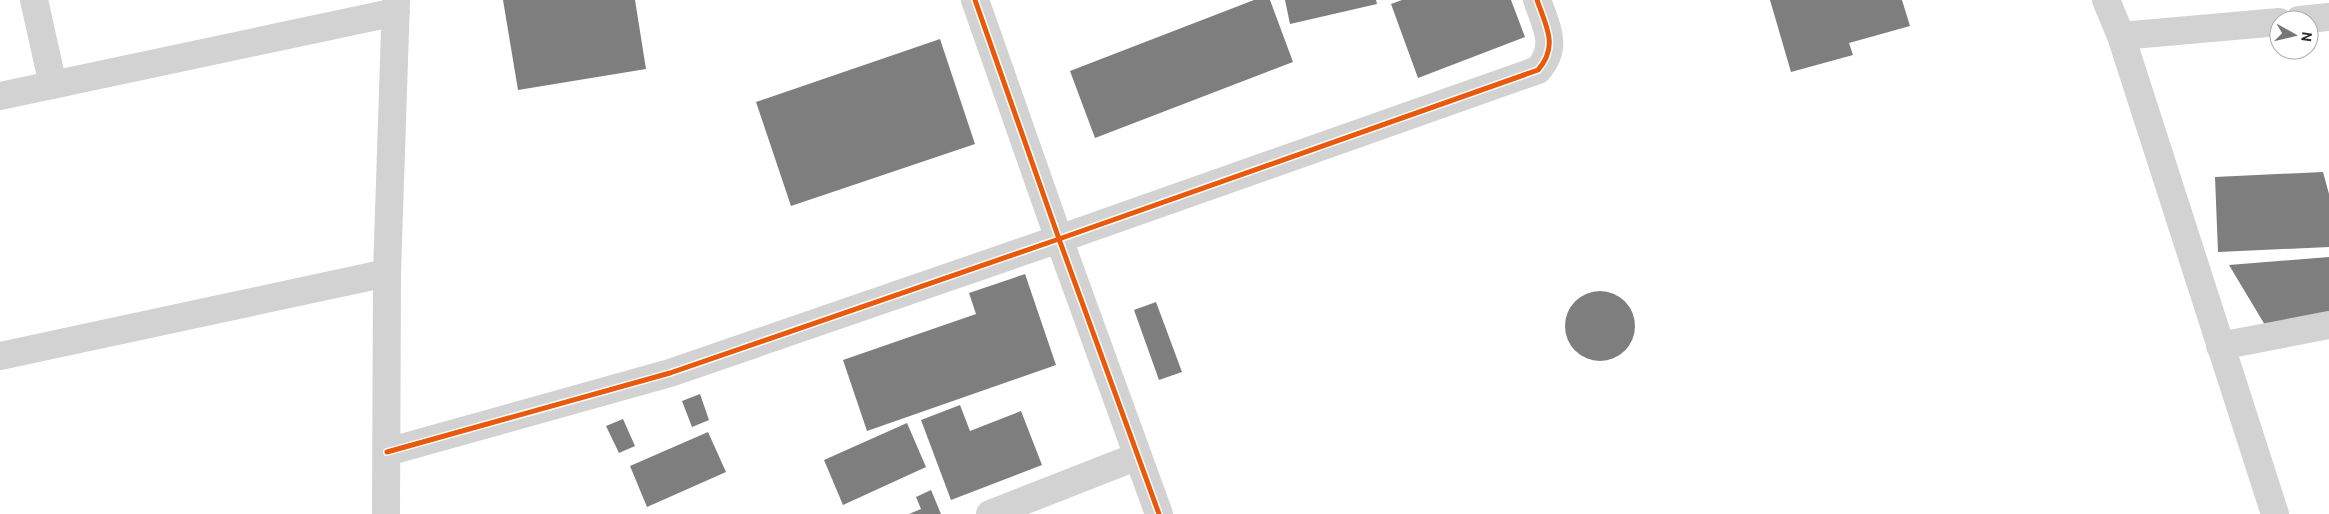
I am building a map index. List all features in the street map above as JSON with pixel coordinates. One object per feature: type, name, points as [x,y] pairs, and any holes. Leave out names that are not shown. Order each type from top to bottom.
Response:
[{"type":"street","points":[[34,0],[53,85]]},
{"type":"street","points":[[975,0],[1158,514]]},
{"type":"street","points":[[387,452],[670,373],[1059,240],[1538,70],[1548,58],[1549,46],[1548,33],[1537,0]]},
{"type":"street","points":[[2106,0],[2121,36],[2275,514]]},
{"type":"street","points":[[0,96],[396,6],[388,273],[386,514]]},
{"type":"street","points":[[2121,36],[2269,23]]},
{"type":"street","points":[[0,356],[388,273]]},
{"type":"street","points":[[2220,346],[2329,324]]},
{"type":"street","points":[[990,514],[1138,456]]},
{"type":"building","points":[[503,0],[635,0],[646,69],[518,90]]},
{"type":"building","points":[[1254,0],[1270,0],[1293,62],[1095,138],[1070,71]]},
{"type":"building","points":[[1285,0],[1376,0],[1377,4],[1290,24]]},
{"type":"building","points":[[1402,0],[1511,0],[1525,37],[1418,78],[1391,4]]},
{"type":"building","points":[[1770,0],[1902,0],[1910,26],[1849,43],[1853,55],[1791,72]]},
{"type":"building","points":[[940,39],[975,144],[791,206],[756,102]]},
{"type":"building","points":[[2323,172],[2329,194],[2329,247],[2218,252],[2215,177]]},
{"type":"building","points":[[2329,257],[2329,321],[2265,325],[2229,265]]},
{"type":"building","points":[[1025,274],[1056,365],[867,431],[843,360],[976,314],[969,293]]},
{"type":"building","points":[[1600,291],[1619,297],[1629,307],[1635,326],[1629,345],[1619,355],[1600,361],[1581,355],[1571,345],[1565,326],[1571,307],[1581,297]]},
{"type":"building","points":[[1156,302],[1182,372],[1159,380],[1134,310]]},
{"type":"building","points":[[700,394],[709,420],[692,427],[682,401]]},
{"type":"building","points":[[960,405],[970,431],[1021,411],[1042,465],[951,500],[921,420]]},
{"type":"building","points":[[623,419],[635,446],[619,453],[606,426]]},
{"type":"building","points":[[907,423],[926,467],[843,505],[824,460]]},
{"type":"building","points":[[708,432],[726,472],[647,507],[630,466]]},
{"type":"building","points":[[931,490],[941,514],[909,514],[921,509],[916,497]]},
{"type":"cycle path","points":[[975,0],[1159,514]]},
{"type":"cycle path","points":[[387,452],[670,373],[1059,239],[1538,70],[1548,53],[1549,36],[1537,0]]}]
